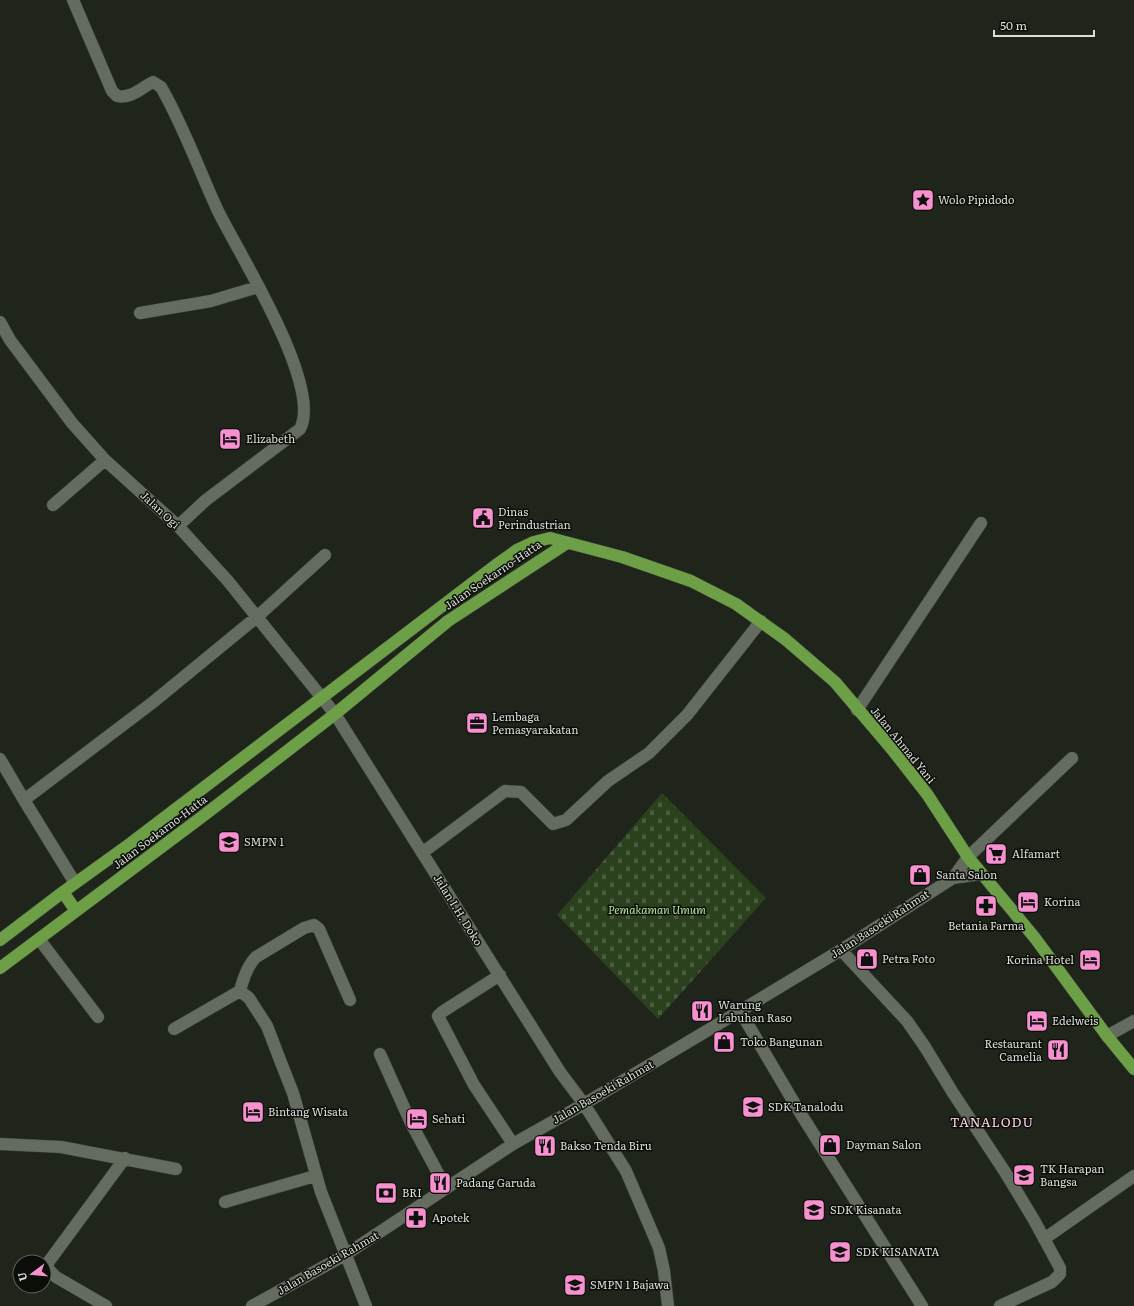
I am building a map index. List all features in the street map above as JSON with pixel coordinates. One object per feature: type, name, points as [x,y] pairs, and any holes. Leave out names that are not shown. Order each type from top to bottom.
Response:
[{"type":"highway","name":"Jalan Soekarno-Hatta","points":[[0,940],[62,892],[131,843],[517,550],[534,542],[550,538],[567,543]]},
{"type":"highway","name":"Jalan Ahmad Yani","points":[[567,543],[622,557],[692,581],[716,593],[760,621],[835,682],[926,794],[968,857],[1035,938],[1107,1036],[1134,1069]]},
{"type":"highway","name":"Jalan Soekarno-Hatta","points":[[0,968],[203,816],[335,714],[448,621],[567,543]]},
{"type":"highway","points":[[62,892],[76,911]]},
{"type":"street","points":[[73,0],[112,91],[117,96],[123,97],[144,88],[153,82],[161,87],[197,160],[217,209],[287,345],[301,391],[304,415],[303,423],[300,429],[206,500],[178,526]]},
{"type":"street","points":[[140,313],[211,301],[258,287]]},
{"type":"street","name":"Jalan Ogi","points":[[0,322],[10,340],[72,423],[105,460],[178,526],[258,616],[322,697]]},
{"type":"street","points":[[54,505],[105,460]]},
{"type":"street","points":[[857,710],[981,523]]},
{"type":"street","points":[[24,800],[124,724],[258,616],[325,555]]},
{"type":"street","points":[[422,853],[504,791],[520,792],[554,824],[566,820],[608,781],[649,754],[687,715],[760,621]]},
{"type":"street","points":[[322,697],[335,714]]},
{"type":"street","name":"Jalan I.H. Doko","points":[[335,714],[560,1072],[584,1104],[626,1171],[662,1258],[668,1306]]},
{"type":"street","points":[[953,878],[968,857],[1072,758]]},
{"type":"street","points":[[0,759],[75,883]]},
{"type":"street","points":[[953,878],[981,874]]},
{"type":"street","name":"Jalan Basoeki Rahmat","points":[[252,1306],[345,1255],[512,1144],[584,1104],[740,1011],[841,950],[953,878]]},
{"type":"street","points":[[174,1029],[240,991],[251,962],[256,957],[304,928],[314,925],[319,929],[350,1000]]},
{"type":"street","points":[[39,939],[98,1017]]},
{"type":"street","points":[[841,950],[907,1021],[1005,1172],[1060,1268],[1060,1274],[1052,1282],[1000,1306]]},
{"type":"street","points":[[500,975],[438,1016],[474,1085],[512,1144]]},
{"type":"street","points":[[240,991],[249,998],[267,1026],[293,1093],[315,1176],[366,1306]]},
{"type":"street","points":[[740,1011],[799,1111],[922,1306]]},
{"type":"street","points":[[1107,1036],[1134,1020]]},
{"type":"street","points":[[380,1054],[410,1123],[446,1188]]},
{"type":"street","points":[[0,1144],[60,1147],[125,1158],[176,1169]]},
{"type":"street","points":[[106,1306],[56,1277],[49,1270],[47,1264],[125,1158]]},
{"type":"street","points":[[225,1202],[315,1176]]},
{"type":"street","points":[[1044,1239],[1134,1176]]},
{"type":"green space","name":"Pemakaman Umum","points":[[662,793],[766,898],[658,1019],[557,915]]},
{"type":"place","name":"Wolo Pipidodo","points":[[923,200]]},
{"type":"place","name":"Elizabeth","points":[[230,439]]},
{"type":"place","name":"Dinas Perindustrian","points":[[483,518]]},
{"type":"place","name":"Lembaga Pemasyarakatan","points":[[477,723]]},
{"type":"place","name":"SMPN 1","points":[[229,842]]},
{"type":"place","name":"Alfamart","points":[[996,854]]},
{"type":"place","name":"Santa Salon","points":[[920,875]]},
{"type":"place","name":"Korina","points":[[1028,902]]},
{"type":"place","name":"Betania Farma","points":[[986,906]]},
{"type":"place","name":"Petra Foto","points":[[867,959]]},
{"type":"place","name":"Korina Hotel","points":[[1090,960]]},
{"type":"place","name":"Warung Labuhan Raso","points":[[702,1011]]},
{"type":"place","name":"Edelweis","points":[[1037,1021]]},
{"type":"place","name":"Toko Bangunan","points":[[724,1042]]},
{"type":"place","name":"Restaurant Camelia","points":[[1058,1050]]},
{"type":"place","name":"SDK Tanalodu","points":[[753,1107]]},
{"type":"place","name":"Bintang Wisata","points":[[253,1112]]},
{"type":"place","name":"Sehati","points":[[417,1119]]},
{"type":"place","name":"Dayman Salon","points":[[830,1145]]},
{"type":"place","name":"Bakso Tenda Biru","points":[[545,1146]]},
{"type":"place","name":"TK Harapan Bangsa","points":[[1024,1175]]},
{"type":"place","name":"Padang Garuda","points":[[440,1183]]},
{"type":"place","name":"BRI","points":[[386,1193]]},
{"type":"place","name":"SDK Kisanata","points":[[814,1210]]},
{"type":"place","name":"Apotek","points":[[416,1218]]},
{"type":"place","name":"SDK KISANATA","points":[[840,1252]]},
{"type":"place","name":"SMPN 1 Bajawa","points":[[575,1285]]},
{"type":"district","name":"TANALODU","points":[[992,1122]]}]
